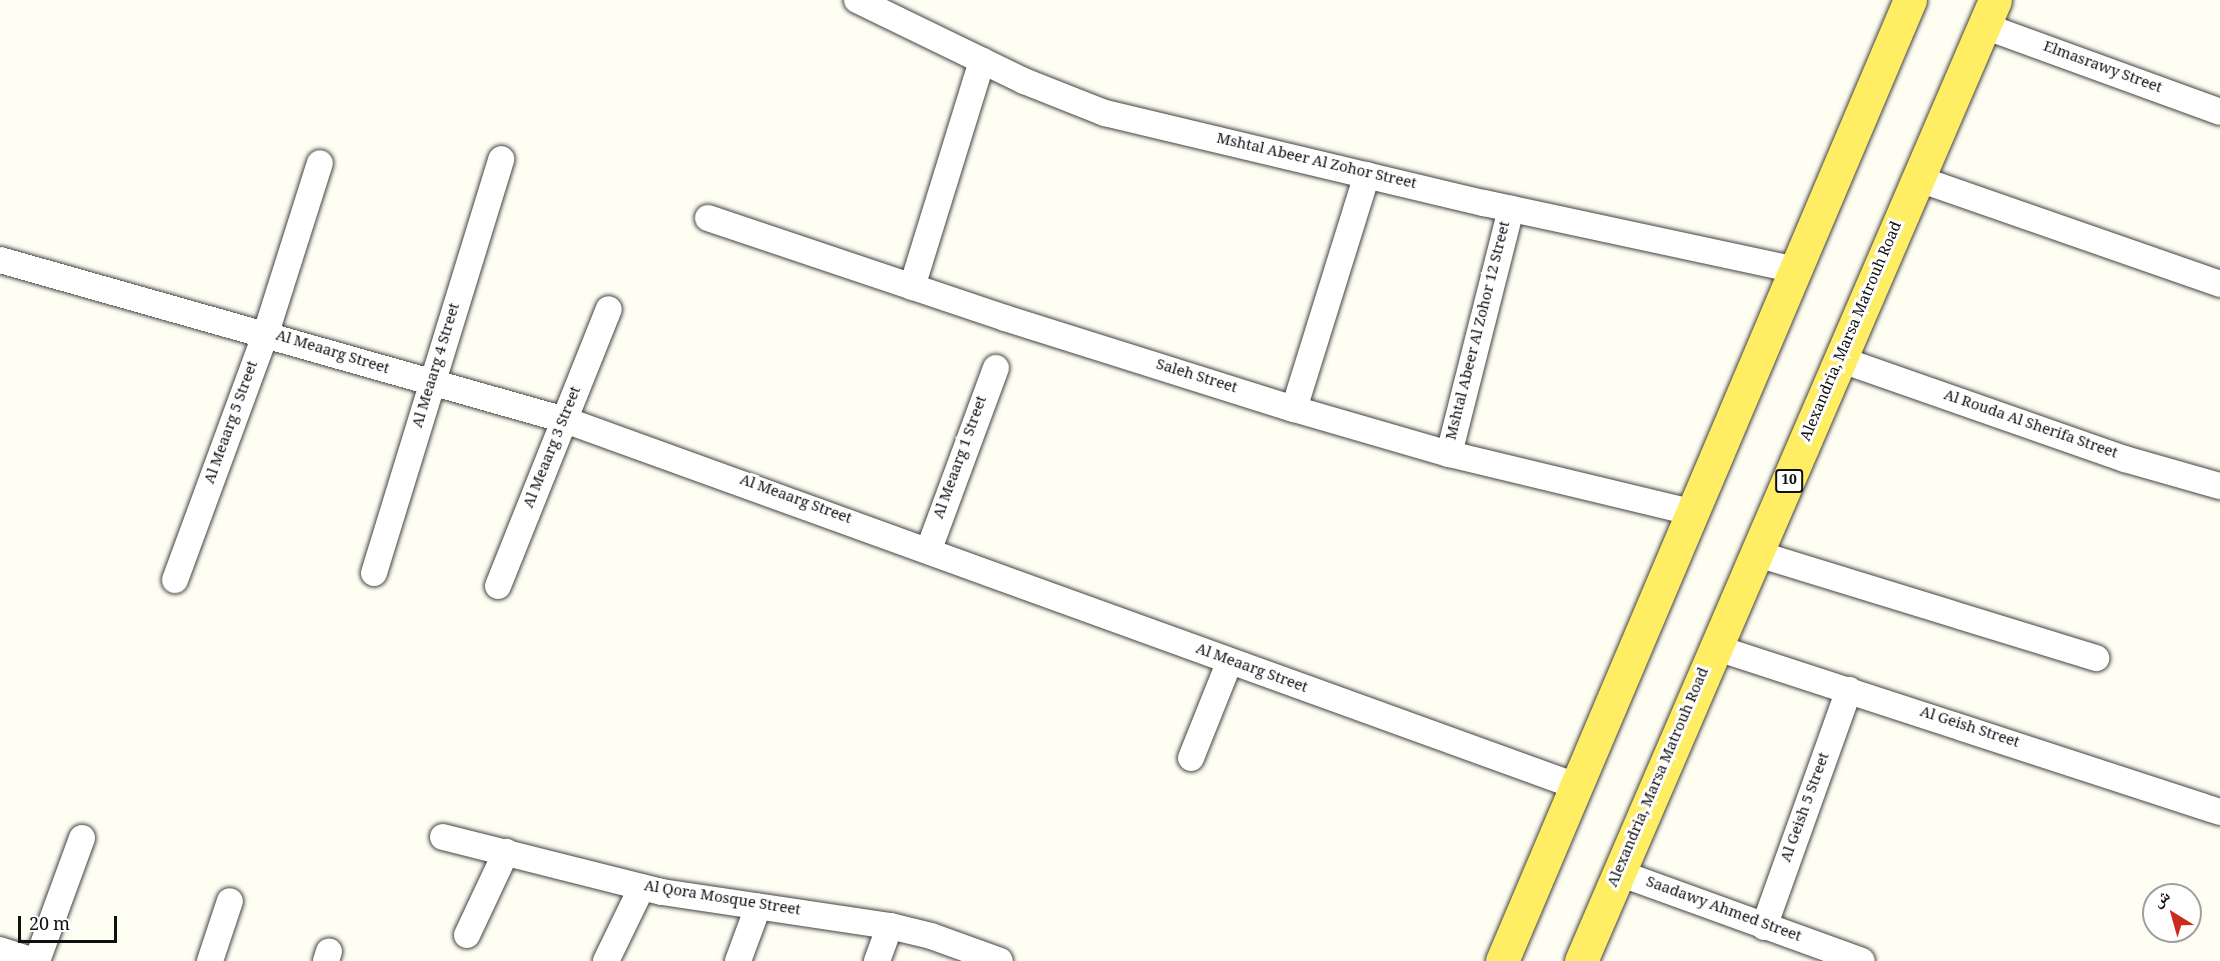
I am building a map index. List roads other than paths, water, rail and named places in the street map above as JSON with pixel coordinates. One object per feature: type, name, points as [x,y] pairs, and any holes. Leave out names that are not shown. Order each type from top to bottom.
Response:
[{"type":"main road","points":[[1502,961],[1793,269],[1910,0]]},
{"type":"main road","name":"Alexandria, Marsa Matrouh Road","points":[[1581,961],[1990,13]]},
{"type":"street","name":"Mshtal Abeer Al Zohor Street","points":[[857,0],[982,61],[1105,113],[1511,209],[1793,269]]},
{"type":"street","name":"Elmasrawy Street","points":[[1990,13],[2220,112]]},
{"type":"street","points":[[912,287],[982,61]]},
{"type":"street","name":"Al Meaarg 4 Street","points":[[374,573],[501,159]]},
{"type":"street","name":"Al Meaarg 5 Street","points":[[175,580],[266,333],[320,163]]},
{"type":"street","points":[[1294,409],[1366,176]]},
{"type":"street","points":[[1919,179],[2220,284]]},
{"type":"street","name":"Mshtal Abeer Al Zohor 12 Street","points":[[1449,454],[1511,209]]},
{"type":"street","name":"Saleh Street","points":[[708,218],[912,287],[1294,409],[1449,454],[1691,512]]},
{"type":"street","name":"Al Meaarg Street","points":[[1,266],[266,333],[432,385],[565,420],[929,549],[1229,663],[1576,786]]},
{"type":"street","name":"Al Meaarg 3 Street","points":[[498,586],[609,309]]},
{"type":"street","name":"Al Rouda Al Sherifa Street","points":[[1842,360],[2125,459],[2220,486]]},
{"type":"street","name":"Al Meaarg 1 Street","points":[[929,549],[996,368]]},
{"type":"street","points":[[1758,554],[2096,658]]},
{"type":"street","name":"Al Geish Street","points":[[1717,648],[2220,812]]},
{"type":"street","points":[[1191,758],[1229,663]]},
{"type":"street","name":"Al Geish 5 Street","points":[[1764,927],[1850,690]]},
{"type":"street","name":"Al Qora Mosque Street","points":[[443,837],[642,887],[890,926],[931,936],[1000,961]]},
{"type":"street","points":[[0,950],[36,961],[82,838]]},
{"type":"street","points":[[467,935],[507,852]]},
{"type":"street","name":"Saadawy Ahmed Street","points":[[1619,873],[1862,961]]},
{"type":"street","points":[[606,961],[642,887]]},
{"type":"street","points":[[210,961],[230,901]]},
{"type":"street","points":[[738,961],[758,907]]},
{"type":"street","points":[[877,961],[890,926]]}]
